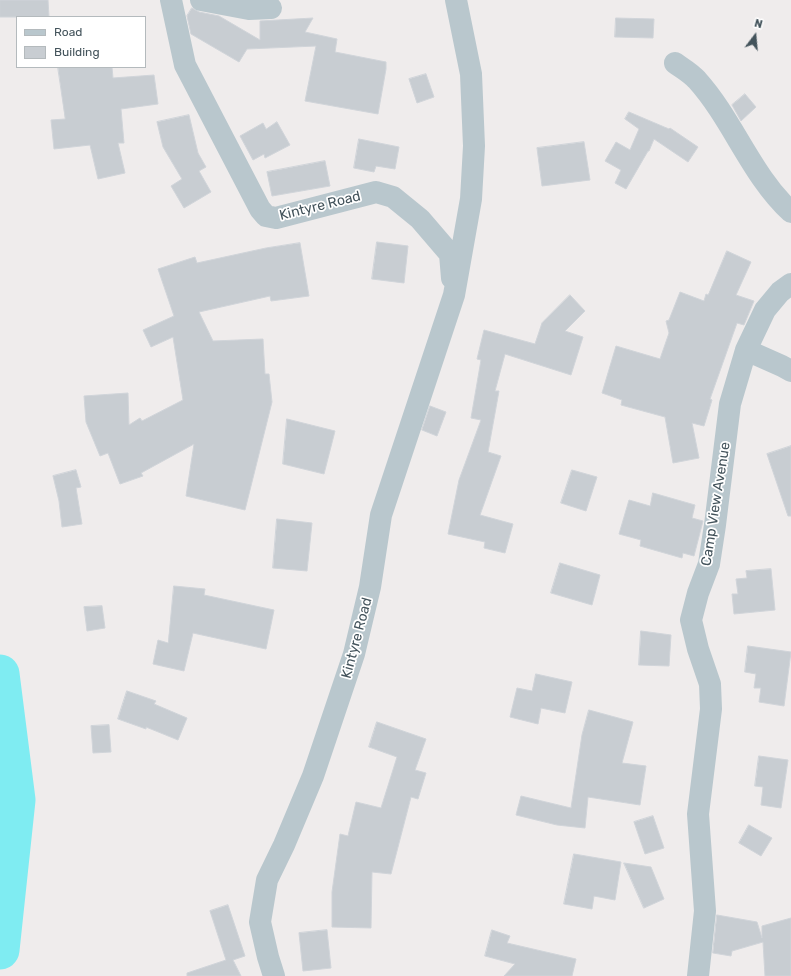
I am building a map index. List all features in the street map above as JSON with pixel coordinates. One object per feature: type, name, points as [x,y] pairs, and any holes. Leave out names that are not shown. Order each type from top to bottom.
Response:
[{"type":"street","name":"Kintyre Road","points":[[171,0],[186,65],[260,209],[266,216],[276,218],[376,192],[393,197],[420,219],[450,254],[454,295]]},
{"type":"street","points":[[201,0],[249,9],[271,8]]},
{"type":"street","name":"Kintyre Road","points":[[274,976],[260,922],[267,880],[284,845],[313,776],[354,654],[370,587],[381,516],[454,295],[471,199],[474,146],[471,74],[456,0]]},
{"type":"street","points":[[675,63],[696,79],[720,109],[747,155],[779,201],[791,212]]},
{"type":"street","name":"Camp View Avenue","points":[[698,976],[705,911],[698,814],[711,709],[710,684],[698,649],[691,620],[698,593],[709,564],[730,404],[746,350],[765,310],[780,292],[791,284]]},
{"type":"street","points":[[746,350],[791,371]]},
{"type":"building","points":[[0,0],[48,0],[49,16],[0,17]]},
{"type":"building","points":[[192,8],[199,12],[219,16],[260,40],[260,21],[313,18],[305,32],[337,39],[335,52],[386,62],[378,114],[305,101],[316,46],[247,49],[239,62],[191,34],[187,16]]},
{"type":"building","points":[[616,18],[654,19],[653,38],[615,37]]},
{"type":"building","points":[[58,68],[112,68],[113,78],[154,75],[158,104],[121,109],[124,143],[118,143],[125,173],[98,179],[90,145],[54,149],[51,120],[65,119]]},
{"type":"building","points":[[426,74],[434,97],[417,103],[409,79]]},
{"type":"building","points":[[745,94],[756,107],[741,121],[732,105]]},
{"type":"building","points":[[629,112],[669,129],[670,128],[698,147],[688,162],[654,139],[649,151],[626,189],[615,183],[621,170],[605,161],[616,142],[630,150],[639,129],[625,119]]},
{"type":"building","points":[[189,115],[198,153],[206,167],[199,171],[211,192],[184,208],[171,186],[182,179],[163,147],[157,122]]},
{"type":"building","points":[[277,122],[290,145],[265,158],[264,154],[253,160],[240,136],[263,123],[266,129]]},
{"type":"building","points":[[359,139],[399,147],[395,169],[376,166],[374,172],[354,168]]},
{"type":"building","points":[[584,142],[590,180],[542,186],[537,148]]},
{"type":"building","points":[[325,161],[330,186],[272,196],[267,172]]},
{"type":"building","points":[[377,242],[408,246],[404,283],[372,279]]},
{"type":"building","points":[[300,243],[309,296],[271,301],[270,296],[199,312],[213,341],[263,339],[265,374],[269,374],[272,402],[245,510],[186,496],[194,444],[141,473],[143,476],[120,484],[108,453],[100,456],[86,422],[84,396],[128,393],[129,425],[140,418],[142,421],[183,400],[173,337],[151,347],[143,330],[174,316],[158,269],[195,257],[197,263],[266,248]]},
{"type":"building","points":[[727,251],[751,262],[736,295],[754,301],[744,325],[737,323],[710,399],[712,400],[704,426],[692,423],[699,458],[673,463],[665,417],[621,405],[622,400],[602,393],[616,346],[660,359],[669,333],[666,321],[669,320],[680,292],[704,301]]},
{"type":"building","points":[[570,295],[585,311],[565,331],[583,337],[571,375],[505,354],[495,391],[499,391],[488,452],[501,456],[480,515],[513,524],[505,553],[484,548],[485,542],[448,534],[459,480],[481,420],[471,418],[481,360],[477,359],[484,330],[535,344],[542,323]]},
{"type":"building","points":[[430,406],[446,412],[437,436],[422,430]]},
{"type":"building","points":[[287,419],[335,431],[324,474],[283,464]]},
{"type":"building","points":[[791,446],[791,516],[788,516],[767,454]]},
{"type":"building","points":[[76,470],[81,487],[76,488],[82,524],[62,527],[59,501],[53,476]]},
{"type":"building","points":[[572,470],[597,477],[586,511],[561,503]]},
{"type":"building","points":[[653,493],[695,505],[692,518],[703,521],[694,556],[683,553],[682,558],[640,546],[641,540],[619,534],[629,500],[650,506]]},
{"type":"building","points":[[277,519],[312,523],[307,571],[273,568]]},
{"type":"building","points":[[560,563],[600,575],[592,605],[551,593]]},
{"type":"building","points":[[771,569],[775,610],[734,614],[732,594],[738,594],[736,579],[747,578],[746,571]]},
{"type":"building","points":[[174,586],[205,589],[204,595],[274,610],[266,649],[193,633],[184,671],[153,664],[158,640],[168,643]]},
{"type":"building","points":[[102,606],[105,628],[87,631],[84,607]]},
{"type":"building","points":[[641,631],[671,635],[669,666],[639,665]]},
{"type":"building","points":[[748,646],[791,652],[784,706],[759,702],[761,688],[754,688],[756,674],[745,672]]},
{"type":"building","points":[[536,674],[572,682],[565,713],[541,708],[538,724],[510,717],[517,688],[532,691]]},
{"type":"building","points":[[127,691],[156,701],[154,704],[187,718],[178,740],[146,727],[146,729],[118,719]]},
{"type":"building","points":[[589,710],[633,722],[622,763],[646,766],[640,805],[588,797],[585,828],[557,825],[516,815],[521,796],[571,808],[582,735]]},
{"type":"building","points":[[377,722],[426,739],[415,770],[426,773],[418,799],[411,797],[391,874],[372,872],[371,928],[332,927],[332,892],[340,834],[348,836],[356,802],[381,808],[397,757],[369,747]]},
{"type":"building","points":[[109,725],[111,752],[93,753],[91,726]]},
{"type":"building","points":[[759,756],[788,760],[781,808],[761,805],[763,787],[755,786]]},
{"type":"building","points":[[653,816],[664,848],[645,854],[634,822]]},
{"type":"building","points":[[749,825],[772,838],[761,856],[739,843]]},
{"type":"building","points":[[574,854],[621,862],[615,900],[594,896],[592,909],[564,904]]},
{"type":"building","points":[[624,863],[651,867],[664,899],[644,908]]},
{"type":"building","points":[[228,905],[245,956],[233,960],[241,976],[187,976],[187,973],[226,960],[210,911]]},
{"type":"building","points":[[717,915],[757,922],[762,938],[762,926],[791,918],[791,976],[765,976],[763,942],[732,951],[731,956],[713,953]]},
{"type":"building","points":[[327,930],[331,968],[303,971],[299,933]]},
{"type":"building","points":[[492,930],[510,936],[507,943],[576,959],[572,976],[504,976],[515,964],[485,956]]},
{"type":"waterway","points":[[0,674],[16,800],[0,950]]}]
